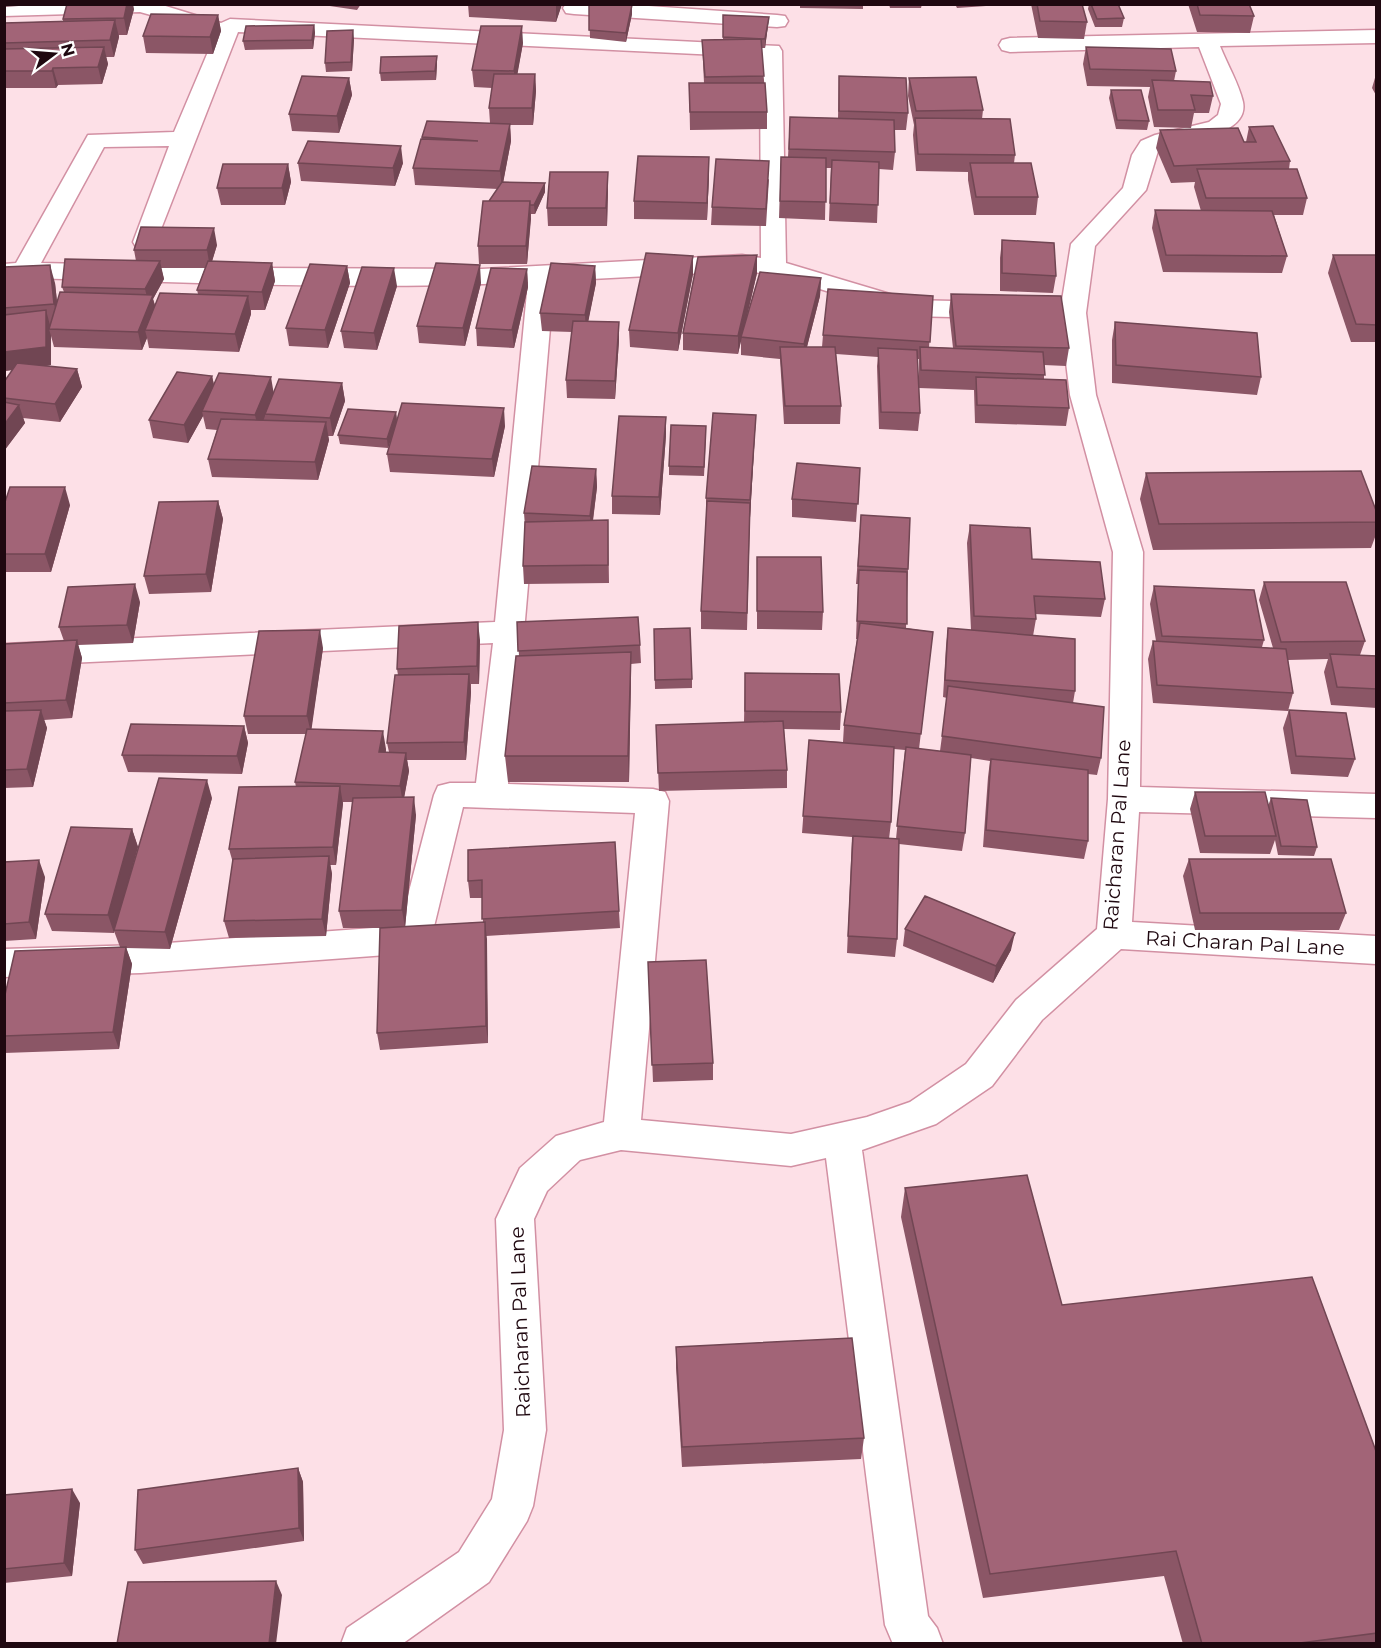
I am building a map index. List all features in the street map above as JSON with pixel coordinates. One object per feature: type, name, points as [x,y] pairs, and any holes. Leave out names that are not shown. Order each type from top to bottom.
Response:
[{"type":"street","points":[[4,10],[141,6],[228,31]]},
{"type":"street","points":[[563,42],[574,6],[777,21]]},
{"type":"street","points":[[145,242],[183,139],[230,25],[771,51],[774,267]]},
{"type":"street","points":[[1010,45],[1377,36]]},
{"type":"street","name":"Raicharan Pal Lane","points":[[363,1644],[474,1567],[512,1506],[525,1430],[515,1219],[533,1180],[570,1147],[621,1134],[791,1150],[868,1133],[923,1113],[979,1075],[1029,1010],[1113,935],[1124,799],[1128,552],[1061,312],[1083,244],[1134,190],[1144,155],[1149,146],[1163,140],[1217,127],[1230,118],[1232,104],[1207,40]]},
{"type":"street","points":[[15,271],[96,140],[183,139]]},
{"type":"street","points":[[15,271],[260,276],[482,276],[742,263],[774,267],[908,308],[1014,311]]},
{"type":"street","points":[[491,796],[509,632],[542,272]]},
{"type":"street","points":[[4,655],[509,632]]},
{"type":"street","points":[[4,963],[141,959],[414,939],[450,795],[652,801],[621,1134]]},
{"type":"street","points":[[1124,799],[1377,806]]},
{"type":"street","name":"Rai Charan Pal Lane","points":[[1113,935],[1377,950]]},
{"type":"street","points":[[842,1138],[907,1625],[921,1644]]},
{"type":"building","points":[[67,4],[127,4],[124,18],[63,19]]},
{"type":"building","points":[[589,4],[632,5],[626,33],[589,30]]},
{"type":"building","points":[[1037,4],[1082,4],[1087,22],[1040,21]]},
{"type":"building","points":[[1091,4],[1118,4],[1124,18],[1097,19]]},
{"type":"building","points":[[1197,4],[1249,4],[1254,16],[1200,15]]},
{"type":"building","points":[[151,14],[218,15],[210,37],[143,36]]},
{"type":"building","points":[[723,15],[769,17],[765,39],[723,37]]},
{"type":"building","points":[[115,20],[110,40],[4,43],[4,23]]},
{"type":"building","points":[[314,25],[312,40],[243,41],[246,26]]},
{"type":"building","points":[[481,26],[522,26],[514,71],[472,70]]},
{"type":"building","points":[[353,30],[351,62],[325,63],[327,31]]},
{"type":"building","points":[[761,39],[764,76],[705,77],[702,40]]},
{"type":"building","points":[[104,47],[98,67],[53,68],[52,71],[4,71],[4,49]]},
{"type":"building","points":[[1086,47],[1171,49],[1176,71],[1090,69]]},
{"type":"building","points":[[437,56],[435,71],[380,73],[381,57]]},
{"type":"building","points":[[494,74],[535,74],[532,108],[489,108]]},
{"type":"building","points":[[302,76],[349,78],[337,116],[289,114]]},
{"type":"building","points":[[839,76],[906,78],[908,113],[839,111]]},
{"type":"building","points":[[976,77],[983,110],[916,111],[909,78]]},
{"type":"building","points":[[1152,80],[1210,82],[1213,96],[1191,95],[1195,110],[1158,110]]},
{"type":"building","points":[[689,83],[765,83],[767,112],[690,112]]},
{"type":"building","points":[[1111,90],[1141,90],[1149,121],[1117,120]]},
{"type":"building","points":[[790,117],[894,120],[895,152],[789,149]]},
{"type":"building","points":[[915,118],[1010,119],[1015,155],[918,154]]},
{"type":"building","points":[[427,121],[510,124],[500,171],[413,168],[421,139],[478,141],[422,137]]},
{"type":"building","points":[[1273,126],[1290,161],[1174,166],[1160,130],[1238,128],[1244,142],[1256,142],[1249,127]]},
{"type":"building","points":[[308,141],[401,146],[393,168],[298,163]]},
{"type":"building","points":[[638,156],[709,157],[707,203],[634,201]]},
{"type":"building","points":[[781,157],[826,158],[826,202],[780,201]]},
{"type":"building","points":[[716,159],[769,161],[766,209],[712,207]]},
{"type":"building","points":[[832,160],[879,162],[878,205],[830,203]]},
{"type":"building","points":[[970,163],[1031,163],[1038,197],[976,197]]},
{"type":"building","points":[[223,164],[288,164],[282,188],[217,188]]},
{"type":"building","points":[[1197,169],[1297,169],[1307,198],[1206,198]]},
{"type":"building","points":[[550,172],[608,172],[606,208],[547,208]]},
{"type":"building","points":[[502,182],[545,183],[534,205],[530,205],[530,201],[489,201]]},
{"type":"building","points":[[483,201],[530,201],[526,246],[478,246]]},
{"type":"building","points":[[1155,210],[1272,211],[1287,256],[1166,255]]},
{"type":"building","points":[[141,227],[214,228],[207,250],[134,250]]},
{"type":"building","points":[[1002,240],[1054,243],[1056,276],[1002,273]]},
{"type":"building","points":[[646,253],[693,256],[678,333],[629,330]]},
{"type":"building","points":[[757,255],[738,336],[683,333],[698,257]]},
{"type":"building","points":[[1333,255],[1377,255],[1377,325],[1356,324]]},
{"type":"building","points":[[65,259],[160,261],[145,289],[62,287]]},
{"type":"building","points":[[208,261],[272,263],[262,292],[197,290]]},
{"type":"building","points":[[436,263],[480,265],[463,328],[417,326]]},
{"type":"building","points":[[551,263],[595,266],[585,315],[540,313]]},
{"type":"building","points":[[310,264],[347,266],[325,330],[286,328]]},
{"type":"building","points":[[50,265],[54,304],[4,308],[4,267]]},
{"type":"building","points":[[362,267],[394,268],[374,333],[341,331]]},
{"type":"building","points":[[491,268],[527,269],[512,330],[476,328]]},
{"type":"building","points":[[760,272],[821,278],[804,344],[741,337]]},
{"type":"building","points":[[828,289],[933,296],[930,342],[823,335]]},
{"type":"building","points":[[60,292],[153,295],[138,332],[49,329]]},
{"type":"building","points":[[160,293],[248,296],[235,334],[145,330]]},
{"type":"building","points":[[951,294],[1061,296],[1069,348],[956,346]]},
{"type":"building","points":[[46,310],[46,347],[4,352],[4,315]]},
{"type":"building","points":[[573,321],[619,322],[615,381],[566,380]]},
{"type":"building","points":[[1115,322],[1257,333],[1261,377],[1116,365]]},
{"type":"building","points":[[780,347],[835,347],[841,406],[785,406]]},
{"type":"building","points":[[920,347],[1043,352],[1045,375],[921,370]]},
{"type":"building","points":[[878,348],[917,350],[920,413],[881,412]]},
{"type":"building","points":[[17,363],[77,369],[55,404],[4,398],[4,382]]},
{"type":"building","points":[[177,372],[212,376],[184,425],[149,420]]},
{"type":"building","points":[[219,373],[271,377],[255,415],[202,411]]},
{"type":"building","points":[[976,377],[1066,380],[1069,408],[977,405]]},
{"type":"building","points":[[279,379],[342,383],[330,418],[265,414]]},
{"type":"building","points":[[4,402],[19,405],[4,425]]},
{"type":"building","points":[[402,403],[504,408],[492,459],[387,454]]},
{"type":"building","points":[[348,409],[396,412],[387,439],[338,435]]},
{"type":"building","points":[[713,413],[756,415],[750,500],[706,498]]},
{"type":"building","points":[[619,416],[666,417],[659,497],[612,496]]},
{"type":"building","points":[[221,419],[326,422],[315,462],[208,459]]},
{"type":"building","points":[[671,425],[706,426],[704,467],[669,466]]},
{"type":"building","points":[[797,463],[860,468],[858,504],[792,499]]},
{"type":"building","points":[[532,466],[596,469],[590,516],[524,513]]},
{"type":"building","points":[[1361,471],[1377,513],[1377,522],[1159,524],[1146,473]]},
{"type":"building","points":[[10,487],[65,487],[45,554],[4,554],[4,505]]},
{"type":"building","points":[[218,501],[206,574],[144,576],[159,502]]},
{"type":"building","points":[[707,501],[750,503],[747,613],[701,611]]},
{"type":"building","points":[[861,515],[910,518],[908,569],[858,566]]},
{"type":"building","points":[[608,520],[608,565],[523,566],[525,522]]},
{"type":"building","points":[[970,525],[1030,528],[1032,559],[1100,562],[1105,599],[1034,596],[1036,619],[974,616]]},
{"type":"building","points":[[757,557],[821,557],[823,612],[757,611]]},
{"type":"building","points":[[859,570],[907,572],[907,624],[857,621]]},
{"type":"building","points":[[1264,582],[1346,582],[1365,641],[1281,642]]},
{"type":"building","points":[[135,584],[127,625],[59,627],[68,587]]},
{"type":"building","points":[[1154,586],[1254,590],[1264,640],[1162,636]]},
{"type":"building","points":[[638,617],[640,645],[518,651],[517,622]]},
{"type":"building","points":[[478,622],[477,666],[397,669],[399,626]]},
{"type":"building","points":[[860,623],[933,632],[921,734],[844,725]]},
{"type":"building","points":[[690,628],[692,679],[655,680],[654,629]]},
{"type":"building","points":[[948,628],[1075,639],[1075,691],[945,680]]},
{"type":"building","points":[[320,630],[307,716],[244,716],[259,631]]},
{"type":"building","points":[[77,640],[66,700],[4,703],[4,644]]},
{"type":"building","points":[[1153,641],[1286,649],[1293,693],[1157,685]]},
{"type":"building","points":[[631,652],[628,756],[505,756],[516,656]]},
{"type":"building","points":[[1330,654],[1377,656],[1377,689],[1337,687]]},
{"type":"building","points":[[745,673],[839,674],[841,712],[745,711]]},
{"type":"building","points":[[469,674],[464,742],[387,743],[395,675]]},
{"type":"building","points":[[948,686],[1104,707],[1101,758],[942,736]]},
{"type":"building","points":[[41,710],[27,769],[4,770],[4,711]]},
{"type":"building","points":[[1289,710],[1346,713],[1355,759],[1296,756]]},
{"type":"building","points":[[783,721],[787,770],[658,773],[656,725]]},
{"type":"building","points":[[131,724],[244,726],[237,756],[122,755]]},
{"type":"building","points":[[307,729],[383,731],[379,752],[406,753],[400,786],[295,782]]},
{"type":"building","points":[[809,740],[894,747],[891,822],[803,816]]},
{"type":"building","points":[[906,747],[971,755],[965,833],[897,826]]},
{"type":"building","points":[[991,759],[1088,770],[1088,841],[986,830]]},
{"type":"building","points":[[159,778],[207,780],[165,932],[114,930]]},
{"type":"building","points":[[340,786],[333,847],[229,849],[239,787]]},
{"type":"building","points":[[1195,792],[1265,792],[1276,836],[1205,836]]},
{"type":"building","points":[[414,797],[402,910],[339,911],[353,798]]},
{"type":"building","points":[[1271,798],[1307,800],[1317,847],[1281,846]]},
{"type":"building","points":[[71,827],[132,829],[108,915],[45,914]]},
{"type":"building","points":[[853,836],[899,839],[897,939],[848,936]]},
{"type":"building","points":[[615,842],[619,911],[482,919],[482,880],[468,881],[468,850]]},
{"type":"building","points":[[329,856],[322,919],[224,921],[233,859]]},
{"type":"building","points":[[1189,859],[1331,859],[1346,913],[1200,913]]},
{"type":"building","points":[[39,860],[29,922],[4,924],[4,862]]},
{"type":"building","points":[[925,896],[1015,933],[996,966],[905,929]]},
{"type":"building","points":[[485,922],[486,1026],[377,1033],[380,928]]},
{"type":"building","points":[[126,947],[113,1032],[4,1036],[4,999],[15,951]]},
{"type":"building","points":[[706,960],[713,1063],[652,1065],[648,962]]},
{"type":"building","points":[[1027,1175],[1062,1305],[1312,1277],[1377,1454],[1377,1633],[1292,1644],[1202,1644],[1176,1551],[990,1574],[905,1188]]},
{"type":"building","points":[[852,1338],[864,1438],[682,1447],[676,1347]]},
{"type":"building","points":[[298,1468],[299,1528],[135,1550],[138,1490]]},
{"type":"building","points":[[72,1489],[64,1563],[4,1569],[4,1495]]},
{"type":"building","points":[[276,1581],[269,1644],[117,1644],[128,1582]]}]
